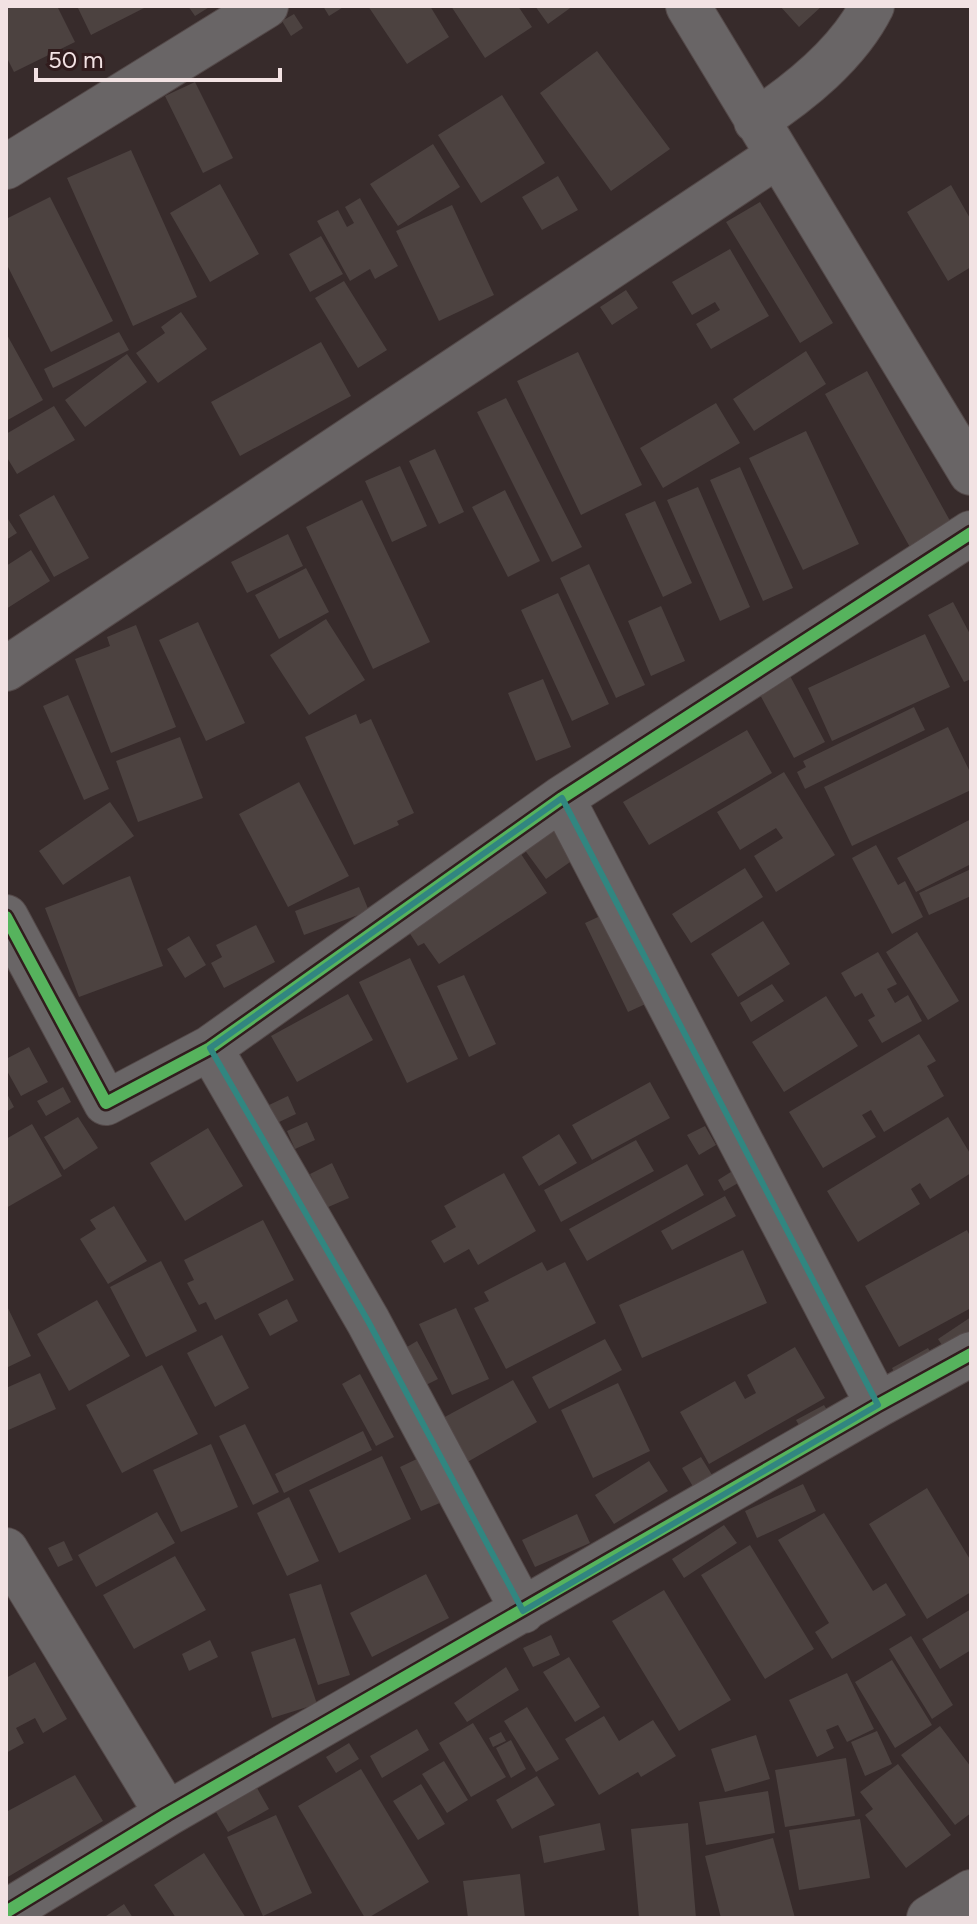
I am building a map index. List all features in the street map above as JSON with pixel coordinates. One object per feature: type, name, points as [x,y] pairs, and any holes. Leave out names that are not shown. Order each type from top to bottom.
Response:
[{"type":"street","points":[[6,167],[266,6]]},
{"type":"street","points":[[688,6],[971,473]]},
{"type":"street","points":[[6,669],[766,138],[787,101],[835,56],[864,21],[872,6]]},
{"type":"street","points":[[6,917],[106,1103],[210,1048],[562,798],[971,533]]},
{"type":"street","points":[[562,798],[878,1405]]},
{"type":"street","points":[[210,1048],[368,1321],[523,1611]]},
{"type":"street","points":[[6,1912],[167,1814],[971,1354]]},
{"type":"street","points":[[6,1550],[167,1814]]},
{"type":"street","points":[[929,1918],[971,1892]]},
{"type":"highlighted area","points":[[562,798],[878,1405],[523,1611],[368,1321],[210,1048]]},
{"type":"building","points":[[6,6],[57,6],[75,42],[14,72],[6,56]]},
{"type":"building","points":[[77,6],[148,6],[91,35]]},
{"type":"building","points":[[188,6],[211,6],[195,16]]},
{"type":"building","points":[[323,6],[345,6],[329,16]]},
{"type":"building","points":[[368,6],[430,6],[449,37],[407,64]]},
{"type":"building","points":[[451,6],[518,6],[532,27],[485,58]]},
{"type":"building","points":[[535,6],[573,6],[548,24]]},
{"type":"building","points":[[780,6],[822,6],[799,27]]},
{"type":"building","points":[[294,14],[303,28],[291,36],[282,21]]},
{"type":"building","points":[[597,51],[670,149],[611,191],[540,93]]},
{"type":"building","points":[[195,82],[233,158],[203,173],[165,96]]},
{"type":"building","points":[[502,95],[545,163],[481,203],[438,135]]},
{"type":"building","points":[[433,144],[460,187],[398,226],[370,184]]},
{"type":"building","points":[[131,150],[197,297],[133,326],[67,178]]},
{"type":"building","points":[[558,176],[578,210],[542,230],[522,197]]},
{"type":"building","points":[[220,184],[259,254],[210,282],[170,213]]},
{"type":"building","points":[[951,185],[971,220],[971,267],[948,281],[907,212]]},
{"type":"building","points":[[50,197],[113,321],[51,352],[6,263],[6,219]]},
{"type":"building","points":[[360,198],[398,266],[375,279],[370,269],[350,281],[317,221],[338,210],[347,227],[354,223],[345,207]]},
{"type":"building","points":[[760,202],[833,323],[800,343],[726,222]]},
{"type":"building","points":[[452,205],[494,295],[439,321],[396,231]]},
{"type":"building","points":[[321,236],[343,274],[310,292],[289,254]]},
{"type":"building","points":[[730,249],[769,316],[711,349],[696,324],[720,310],[715,302],[692,315],[672,282]]},
{"type":"building","points":[[344,281],[387,350],[358,368],[315,298]]},
{"type":"building","points":[[626,290],[638,308],[612,325],[600,307]]},
{"type":"building","points":[[181,312],[207,349],[158,383],[136,353],[165,333],[161,327]]},
{"type":"building","points":[[119,332],[129,350],[53,388],[44,369]]},
{"type":"building","points":[[6,333],[43,400],[6,421]]},
{"type":"building","points":[[321,342],[351,396],[240,456],[211,402]]},
{"type":"building","points":[[806,351],[826,384],[754,431],[733,399]]},
{"type":"building","points":[[578,352],[642,485],[581,515],[517,381]]},
{"type":"building","points":[[127,354],[147,382],[85,427],[65,400]]},
{"type":"building","points":[[867,371],[954,528],[912,551],[825,394]]},
{"type":"building","points":[[506,398],[582,547],[552,562],[477,412]]},
{"type":"building","points":[[716,403],[740,443],[663,488],[640,448]]},
{"type":"building","points":[[54,406],[75,440],[17,474],[6,456],[6,434]]},
{"type":"building","points":[[806,431],[859,544],[803,570],[749,458]]},
{"type":"building","points":[[435,449],[464,512],[439,524],[409,461]]},
{"type":"building","points":[[400,466],[427,526],[392,542],[365,481]]},
{"type":"building","points":[[740,467],[793,588],[763,601],[710,480]]},
{"type":"building","points":[[698,487],[750,607],[720,621],[667,500]]},
{"type":"building","points":[[505,490],[540,561],[508,577],[472,507]]},
{"type":"building","points":[[54,495],[89,558],[54,577],[19,515]]},
{"type":"building","points":[[362,500],[430,642],[373,669],[306,527]]},
{"type":"building","points":[[655,501],[692,583],[663,597],[625,514]]},
{"type":"building","points":[[6,516],[17,533],[6,540]]},
{"type":"building","points":[[288,534],[303,566],[247,593],[231,562]]},
{"type":"building","points":[[31,550],[50,581],[6,609],[6,566]]},
{"type":"building","points":[[589,564],[645,685],[616,698],[560,578]]},
{"type":"building","points":[[306,568],[329,612],[279,639],[255,595]]},
{"type":"building","points":[[558,593],[609,704],[572,721],[521,610]]},
{"type":"building","points":[[953,602],[971,636],[971,679],[964,682],[928,615]]},
{"type":"building","points":[[661,606],[685,661],[651,676],[628,621]]},
{"type":"building","points":[[326,619],[365,680],[309,715],[270,655]]},
{"type":"building","points":[[198,622],[245,723],[206,741],[159,640]]},
{"type":"building","points":[[136,625],[176,727],[111,753],[75,659],[110,646],[107,637]]},
{"type":"building","points":[[925,634],[950,687],[832,741],[808,688]]},
{"type":"building","points":[[789,674],[825,742],[794,758],[758,691]]},
{"type":"building","points":[[543,679],[571,747],[536,761],[508,693]]},
{"type":"building","points":[[68,695],[109,789],[84,800],[43,706]]},
{"type":"building","points":[[914,707],[925,730],[805,789],[797,772],[806,767],[803,761]]},
{"type":"building","points":[[356,714],[360,724],[371,719],[414,813],[397,821],[399,825],[354,845],[305,737]]},
{"type":"building","points":[[948,727],[971,774],[971,790],[852,846],[824,787]]},
{"type":"building","points":[[747,730],[772,773],[649,845],[623,802]]},
{"type":"building","points":[[180,737],[203,798],[138,822],[116,761]]},
{"type":"building","points":[[784,772],[835,855],[776,892],[754,856],[783,838],[776,828],[740,850],[717,812]]},
{"type":"building","points":[[299,782],[349,876],[288,907],[239,814]]},
{"type":"building","points":[[110,802],[134,836],[63,885],[39,851]]},
{"type":"building","points":[[971,819],[971,864],[916,892],[897,858]]},
{"type":"building","points":[[558,824],[580,855],[546,879],[524,849]]},
{"type":"building","points":[[876,845],[898,885],[905,881],[923,917],[892,934],[852,858]]},
{"type":"building","points":[[519,851],[547,893],[439,964],[424,943],[418,946],[405,926]]},
{"type":"building","points":[[745,868],[763,897],[691,943],[672,914]]},
{"type":"building","points":[[971,869],[971,896],[929,915],[919,893]]},
{"type":"building","points":[[130,876],[163,966],[79,997],[45,908]]},
{"type":"building","points":[[359,887],[369,911],[304,935],[295,911]]},
{"type":"building","points":[[609,912],[652,1001],[628,1012],[585,923]]},
{"type":"building","points":[[763,921],[790,964],[738,997],[711,954]]},
{"type":"building","points":[[256,925],[275,962],[224,988],[211,963],[222,957],[216,945]]},
{"type":"building","points":[[917,932],[959,1001],[928,1020],[886,952]]},
{"type":"building","points":[[189,936],[206,965],[185,978],[167,949]]},
{"type":"building","points":[[878,952],[897,984],[887,989],[895,1003],[908,995],[922,1021],[882,1043],[868,1020],[875,1016],[862,993],[855,997],[841,973]]},
{"type":"building","points":[[410,958],[458,1059],[407,1083],[359,982]]},
{"type":"building","points":[[464,975],[496,1044],[469,1057],[437,986]]},
{"type":"building","points":[[772,984],[784,1001],[751,1022],[740,1003]]},
{"type":"building","points":[[348,994],[373,1040],[297,1082],[271,1036]]},
{"type":"building","points":[[826,996],[858,1046],[784,1092],[752,1042]]},
{"type":"building","points":[[919,1034],[936,1061],[927,1066],[944,1096],[884,1132],[871,1110],[862,1115],[876,1137],[823,1168],[789,1112]]},
{"type":"building","points":[[29,1047],[48,1082],[21,1096],[6,1069],[6,1059]]},
{"type":"building","points":[[650,1082],[670,1118],[592,1160],[572,1125]]},
{"type":"building","points":[[63,1087],[71,1102],[46,1116],[37,1101]]},
{"type":"building","points":[[6,1092],[14,1107],[6,1112]]},
{"type":"building","points":[[288,1096],[296,1114],[277,1123],[269,1105]]},
{"type":"building","points":[[78,1117],[98,1148],[64,1170],[44,1137]]},
{"type":"building","points":[[948,1117],[971,1155],[971,1173],[930,1199],[920,1183],[911,1189],[920,1204],[858,1242],[827,1191]]},
{"type":"building","points":[[307,1122],[315,1140],[295,1149],[287,1131]]},
{"type":"building","points":[[32,1124],[62,1176],[6,1208],[6,1139]]},
{"type":"building","points":[[705,1126],[716,1145],[699,1155],[687,1135]]},
{"type":"building","points":[[208,1128],[243,1186],[185,1221],[150,1163]]},
{"type":"building","points":[[559,1134],[577,1163],[539,1186],[522,1157]]},
{"type":"building","points":[[636,1140],[654,1171],[561,1222],[544,1190]]},
{"type":"building","points":[[332,1163],[349,1198],[326,1208],[310,1174]]},
{"type":"building","points":[[687,1164],[704,1195],[587,1261],[569,1229]]},
{"type":"building","points":[[734,1170],[740,1182],[724,1191],[718,1180]]},
{"type":"building","points":[[504,1173],[536,1231],[478,1265],[469,1249],[444,1263],[431,1241],[456,1227],[444,1206]]},
{"type":"building","points":[[725,1196],[736,1216],[672,1250],[661,1231]]},
{"type":"building","points":[[114,1206],[147,1261],[108,1284],[80,1239],[96,1229],[90,1220]]},
{"type":"building","points":[[263,1220],[294,1280],[215,1320],[206,1302],[199,1305],[187,1283],[194,1280],[184,1260]]},
{"type":"building","points":[[967,1230],[971,1238],[971,1308],[899,1347],[865,1286]]},
{"type":"building","points":[[743,1250],[767,1303],[642,1358],[619,1305]]},
{"type":"building","points":[[161,1261],[197,1331],[146,1357],[110,1287]]},
{"type":"building","points":[[542,1262],[547,1271],[565,1262],[596,1323],[506,1369],[474,1308],[489,1301],[484,1292]]},
{"type":"building","points":[[287,1299],[298,1321],[270,1336],[258,1314]]},
{"type":"building","points":[[97,1300],[130,1356],[69,1391],[37,1334]]},
{"type":"building","points":[[6,1304],[31,1356],[6,1368]]},
{"type":"building","points":[[456,1308],[489,1379],[452,1395],[419,1324]]},
{"type":"building","points":[[971,1317],[971,1350],[953,1362],[938,1339]]},
{"type":"building","points":[[222,1335],[249,1388],[215,1407],[187,1353]]},
{"type":"building","points":[[605,1339],[622,1370],[549,1409],[532,1377]]},
{"type":"building","points":[[417,1341],[438,1379],[418,1389],[397,1353]]},
{"type":"building","points":[[795,1347],[825,1398],[709,1464],[680,1412],[735,1381],[745,1399],[756,1393],[747,1375]]},
{"type":"building","points":[[928,1348],[940,1369],[903,1389],[892,1368]]},
{"type":"building","points":[[162,1365],[198,1434],[122,1473],[86,1405]]},
{"type":"building","points":[[40,1373],[56,1409],[6,1431],[6,1388]]},
{"type":"building","points":[[360,1374],[394,1437],[376,1446],[342,1384]]},
{"type":"building","points":[[513,1380],[537,1422],[464,1464],[441,1419]]},
{"type":"building","points":[[618,1383],[650,1451],[593,1478],[561,1410]]},
{"type":"building","points":[[824,1405],[833,1420],[805,1436],[796,1420]]},
{"type":"building","points":[[245,1424],[279,1492],[253,1505],[219,1436]]},
{"type":"building","points":[[363,1431],[372,1450],[284,1493],[275,1474]]},
{"type":"building","points":[[211,1444],[238,1507],[181,1532],[153,1470]]},
{"type":"building","points":[[382,1456],[411,1519],[339,1553],[309,1490]]},
{"type":"building","points":[[421,1457],[442,1502],[421,1511],[400,1467]]},
{"type":"building","points":[[701,1457],[717,1483],[698,1495],[682,1468]]},
{"type":"building","points":[[649,1461],[668,1491],[614,1524],[595,1495]]},
{"type":"building","points":[[803,1484],[816,1511],[757,1538],[745,1511]]},
{"type":"building","points":[[927,1488],[971,1561],[971,1592],[927,1619],[869,1524]]},
{"type":"building","points":[[289,1497],[319,1561],[287,1576],[257,1513]]},
{"type":"building","points":[[157,1512],[175,1543],[96,1587],[78,1555]]},
{"type":"building","points":[[824,1513],[873,1591],[886,1583],[906,1615],[832,1659],[815,1632],[829,1623],[778,1540]]},
{"type":"building","points":[[577,1514],[590,1543],[535,1567],[522,1540]]},
{"type":"building","points":[[724,1525],[737,1543],[684,1578],[672,1559]]},
{"type":"building","points":[[64,1541],[73,1560],[58,1567],[48,1548]]},
{"type":"building","points":[[750,1545],[814,1649],[765,1679],[701,1575]]},
{"type":"building","points":[[175,1556],[206,1610],[134,1649],[103,1595]]},
{"type":"building","points":[[426,1574],[449,1618],[372,1657],[350,1613]]},
{"type":"building","points":[[321,1584],[350,1675],[318,1685],[289,1594]]},
{"type":"building","points":[[664,1590],[731,1700],[679,1731],[612,1621]]},
{"type":"building","points":[[971,1609],[971,1650],[940,1669],[922,1639]]},
{"type":"building","points":[[551,1635],[560,1655],[533,1667],[523,1648]]},
{"type":"building","points":[[911,1636],[953,1705],[932,1719],[889,1649]]},
{"type":"building","points":[[295,1638],[317,1704],[272,1718],[251,1652]]},
{"type":"building","points":[[210,1640],[218,1657],[189,1671],[182,1654]]},
{"type":"building","points":[[569,1657],[600,1707],[575,1722],[543,1672]]},
{"type":"building","points":[[892,1660],[932,1725],[895,1748],[855,1682]]},
{"type":"building","points":[[35,1662],[67,1719],[43,1733],[35,1718],[16,1728],[24,1743],[6,1753],[6,1678]]},
{"type":"building","points":[[506,1667],[519,1690],[467,1722],[454,1703]]},
{"type":"building","points":[[847,1673],[874,1729],[847,1742],[838,1725],[826,1730],[834,1748],[817,1757],[789,1700]]},
{"type":"building","points":[[527,1707],[559,1759],[536,1772],[504,1721]]},
{"type":"building","points":[[604,1716],[619,1741],[653,1720],[676,1756],[641,1777],[638,1772],[599,1795],[565,1739]]},
{"type":"building","points":[[473,1723],[506,1777],[471,1797],[439,1743]]},
{"type":"building","points":[[940,1726],[971,1767],[971,1813],[955,1825],[901,1755]]},
{"type":"building","points":[[417,1729],[429,1750],[382,1778],[370,1756]]},
{"type":"building","points":[[877,1731],[892,1764],[865,1776],[851,1742]]},
{"type":"building","points":[[501,1732],[506,1741],[493,1747],[489,1738]]},
{"type":"building","points":[[756,1735],[770,1779],[725,1792],[711,1749]]},
{"type":"building","points":[[511,1740],[526,1769],[511,1778],[496,1748]]},
{"type":"building","points":[[349,1743],[359,1759],[336,1773],[326,1757]]},
{"type":"building","points":[[846,1758],[855,1816],[785,1827],[775,1770]]},
{"type":"building","points":[[444,1761],[468,1800],[447,1813],[422,1774]]},
{"type":"building","points":[[898,1764],[951,1835],[906,1868],[865,1815],[873,1809],[860,1792]]},
{"type":"building","points":[[361,1769],[429,1882],[368,1918],[365,1918],[298,1806]]},
{"type":"building","points":[[75,1775],[103,1821],[6,1878],[6,1812]]},
{"type":"building","points":[[537,1776],[555,1805],[512,1829],[496,1800]]},
{"type":"building","points":[[421,1784],[445,1824],[418,1840],[393,1801]]},
{"type":"building","points":[[257,1788],[269,1809],[228,1832],[216,1812]]},
{"type":"building","points":[[768,1791],[775,1833],[706,1845],[699,1802]]},
{"type":"building","points":[[276,1815],[312,1893],[263,1916],[227,1837]]},
{"type":"building","points":[[860,1819],[870,1878],[799,1890],[789,1830]]},
{"type":"building","points":[[600,1823],[605,1850],[544,1863],[539,1836]]},
{"type":"building","points":[[688,1823],[696,1918],[639,1918],[631,1829]]},
{"type":"building","points":[[773,1838],[795,1918],[721,1918],[705,1856]]},
{"type":"building","points":[[204,1853],[246,1918],[176,1918],[154,1885]]},
{"type":"building","points":[[520,1874],[525,1918],[468,1918],[463,1881]]},
{"type":"building","points":[[124,1904],[133,1918],[103,1918]]},
{"type":"cycle path","points":[[6,917],[106,1103],[210,1048],[562,798],[971,533]]},
{"type":"cycle path","points":[[6,1912],[167,1814],[971,1354]]}]
